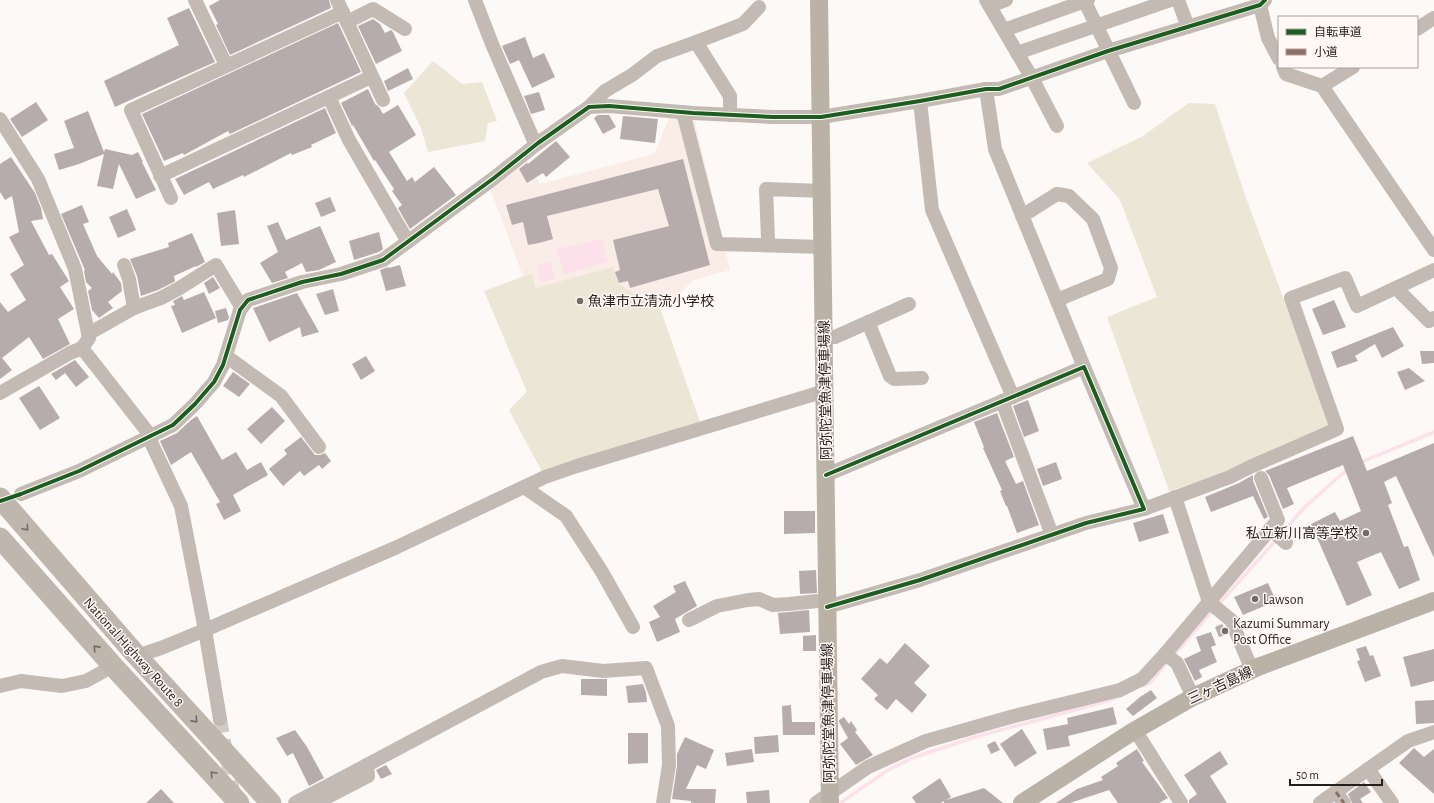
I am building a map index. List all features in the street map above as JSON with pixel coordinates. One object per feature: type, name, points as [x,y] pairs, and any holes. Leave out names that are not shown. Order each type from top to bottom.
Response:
[{"type":"highway","name":"National Highway Route 8","points":[[0,498],[137,656],[271,803]]},
{"type":"highway","name":"National Highway Route 8","points":[[0,538],[113,666],[239,803]]},
{"type":"main road","name":"阿弥陀堂魚津停車場線","points":[[819,0],[827,604],[825,800]]},
{"type":"main road","name":"三ヶ吉島線","points":[[1022,803],[1135,730],[1194,697],[1252,670],[1434,601]]},
{"type":"street","points":[[196,0],[226,66]]},
{"type":"street","points":[[475,0],[492,44],[531,134],[534,140],[538,143]]},
{"type":"street","points":[[1006,0],[988,3],[1032,78],[1056,126]]},
{"type":"street","points":[[1004,30],[1085,0],[1096,26],[1134,103]]},
{"type":"street","points":[[1017,53],[1171,0]]},
{"type":"street","points":[[1178,0],[1188,27]]},
{"type":"street","points":[[589,107],[609,106],[773,117],[821,117],[986,89],[999,89],[1108,51],[1188,27],[1263,1],[1268,38],[1278,57]]},
{"type":"street","points":[[22,494],[79,471],[173,425],[195,404],[214,382],[223,365],[240,310],[248,300],[302,282],[341,274],[383,260],[538,143],[589,107],[605,91],[632,75],[657,56],[743,24],[759,7]]},
{"type":"street","points":[[171,198],[131,110],[342,11],[372,9],[405,29]]},
{"type":"street","points":[[342,11],[371,77],[383,100]]},
{"type":"street","points":[[1418,28],[1434,18]]},
{"type":"street","points":[[696,42],[730,96],[730,115]]},
{"type":"street","points":[[1283,68],[1286,74],[1322,86],[1434,250]]},
{"type":"street","points":[[1322,86],[1352,68]]},
{"type":"street","points":[[160,176],[371,77]]},
{"type":"street","points":[[986,89],[995,149],[1144,509]]},
{"type":"street","points":[[329,97],[349,140],[408,242]]},
{"type":"street","points":[[920,101],[932,210],[1007,399],[1052,535]]},
{"type":"street","points":[[683,112],[717,244],[823,247]]},
{"type":"street","points":[[0,118],[38,179],[74,269],[89,338],[82,348],[70,352],[0,393]]},
{"type":"street","points":[[768,239],[766,189],[822,191]]},
{"type":"street","points":[[1022,216],[1057,194],[1069,196],[1093,219],[1111,268],[1108,279],[1057,300]]},
{"type":"street","points":[[124,265],[129,279],[134,308]]},
{"type":"street","points":[[88,334],[134,308],[178,290],[216,266],[242,308]]},
{"type":"street","points":[[689,620],[718,606],[748,600],[759,599],[773,605],[827,604],[920,580],[1086,523],[1144,509],[1230,477],[1250,466],[1337,429],[1291,298],[1345,278],[1357,306],[1434,270]]},
{"type":"street","points":[[1396,288],[1429,321],[1434,318]]},
{"type":"street","points":[[824,338],[835,337],[909,304]]},
{"type":"street","points":[[868,322],[890,376],[894,379],[922,378]]},
{"type":"street","points":[[82,348],[150,435],[150,440],[181,506],[205,630],[220,720]]},
{"type":"street","points":[[226,356],[281,396],[319,446]]},
{"type":"street","points":[[826,475],[1084,367]]},
{"type":"street","points":[[137,656],[205,630],[395,548],[545,477],[825,391]]},
{"type":"street","points":[[825,800],[868,767],[926,741],[1014,716],[1120,690],[1142,679],[1165,654],[1278,520],[1261,478]]},
{"type":"street","points":[[524,487],[566,516],[602,572],[633,627]]},
{"type":"street","points":[[1175,497],[1209,602],[1231,620],[1252,670]]},
{"type":"street","points":[[1270,529],[1286,543]]},
{"type":"street","points":[[1165,654],[1177,663],[1194,697]]},
{"type":"street","points":[[0,686],[21,680],[62,686],[86,682],[113,666]]},
{"type":"street","points":[[295,803],[541,672],[562,666],[603,671],[646,668],[668,726],[669,765],[663,803]]},
{"type":"street","points":[[1135,730],[1181,803]]},
{"type":"street","points":[[1320,803],[1340,797],[1368,769],[1408,741],[1434,732]]},
{"type":"street","points":[[316,803],[368,776],[367,765]]},
{"type":"street","points":[[1368,769],[1392,803]]},
{"type":"shaded area","points":[[433,61],[462,84],[482,82],[497,121],[488,123],[485,141],[428,152],[421,128],[404,93]]},
{"type":"shaded area","points":[[1189,103],[1215,104],[1245,195],[1331,426],[1225,473],[1169,491],[1107,317],[1157,297],[1120,200],[1087,163],[1143,136]]},
{"type":"shaded area","name":"魚津市立清流小学校","points":[[693,113],[730,270],[694,280],[661,311],[702,428],[545,477],[509,410],[527,392],[484,291],[523,276],[491,191],[492,186],[526,159],[540,184],[654,154],[671,114]]},
{"type":"shaded area","points":[[602,239],[608,262],[564,274],[557,249]]},
{"type":"shaded area","points":[[550,261],[555,278],[541,282],[536,265]]},
{"type":"shaded area","points":[[613,267],[619,284],[661,311],[702,428],[545,477],[509,410],[527,392],[484,291],[532,274],[536,288]]},
{"type":"building","points":[[220,0],[329,0],[331,8],[230,55],[209,6]]},
{"type":"building","points":[[189,8],[215,62],[115,107],[104,81],[179,45],[167,18]]},
{"type":"building","points":[[373,19],[380,24],[385,33],[391,30],[393,32],[402,51],[376,64],[358,26]]},
{"type":"building","points":[[338,23],[361,72],[230,134],[228,131],[184,155],[183,153],[164,161],[142,114]]},
{"type":"building","points":[[525,37],[533,58],[544,53],[555,77],[532,88],[519,60],[510,64],[502,46]]},
{"type":"building","points":[[408,68],[413,79],[388,91],[384,81]]},
{"type":"building","points":[[368,89],[375,104],[379,107],[383,114],[398,105],[416,135],[389,152],[407,181],[412,177],[415,182],[434,167],[456,195],[410,229],[398,208],[402,205],[392,191],[394,189],[375,160],[374,161],[353,125],[352,126],[341,103]]},
{"type":"building","points":[[539,92],[545,110],[531,114],[524,96]]},
{"type":"building","points":[[36,102],[48,120],[22,137],[10,119]]},
{"type":"building","points":[[325,108],[336,133],[311,145],[312,147],[292,155],[291,153],[244,177],[243,175],[213,189],[209,182],[184,195],[175,179]]},
{"type":"building","points":[[88,111],[104,152],[105,149],[132,155],[138,152],[156,190],[136,199],[119,164],[113,189],[97,186],[104,154],[59,170],[54,154],[74,148],[64,121]]},
{"type":"building","points":[[598,115],[609,115],[616,127],[603,134],[594,118]]},
{"type":"building","points":[[623,116],[658,119],[655,143],[620,139]]},
{"type":"building","points":[[556,141],[570,157],[546,177],[543,173],[527,183],[519,169],[527,163],[528,164]]},
{"type":"building","points":[[11,157],[35,193],[41,208],[43,219],[31,221],[49,255],[52,254],[69,281],[60,287],[74,309],[58,319],[70,344],[43,359],[29,337],[2,358],[12,370],[0,379],[0,302],[8,312],[26,300],[10,274],[24,265],[9,237],[19,232],[12,196],[5,200],[0,192],[0,164]]},
{"type":"building","points":[[683,159],[710,265],[630,288],[628,281],[619,283],[615,272],[620,270],[613,240],[669,226],[658,189],[547,216],[553,239],[539,243],[528,245],[523,222],[512,225],[506,205]]},
{"type":"building","points":[[330,197],[336,211],[321,217],[315,203]]},
{"type":"building","points":[[82,205],[89,222],[83,224],[97,256],[112,274],[113,272],[121,283],[122,291],[108,302],[113,308],[99,318],[92,310],[88,291],[92,288],[86,282],[85,270],[61,214]]},
{"type":"building","points":[[127,209],[136,230],[118,238],[109,217]]},
{"type":"building","points":[[235,210],[239,244],[221,246],[217,213]]},
{"type":"building","points":[[278,222],[286,240],[320,226],[336,262],[319,270],[306,272],[302,263],[285,272],[288,278],[272,283],[260,263],[278,252],[267,226]]},
{"type":"building","points":[[379,232],[383,249],[379,252],[354,260],[349,241]]},
{"type":"building","points":[[192,233],[205,262],[174,276],[174,282],[141,296],[137,276],[130,259],[169,247],[168,243]]},
{"type":"building","points":[[400,265],[406,286],[386,291],[380,270]]},
{"type":"building","points":[[213,277],[220,288],[209,294],[204,283]]},
{"type":"building","points":[[333,289],[339,311],[325,315],[316,294]]},
{"type":"building","points":[[204,292],[216,318],[182,333],[171,306],[175,305],[173,301],[182,296],[184,300]]},
{"type":"building","points":[[297,293],[319,332],[302,337],[300,327],[269,342],[253,308]]},
{"type":"building","points":[[1334,300],[1346,327],[1323,335],[1312,309]]},
{"type":"building","points":[[226,308],[229,317],[228,320],[218,323],[215,311]]},
{"type":"building","points":[[1393,327],[1404,346],[1382,358],[1375,344],[1355,356],[1358,361],[1337,368],[1331,352]]},
{"type":"building","points":[[1420,351],[1434,351],[1434,363],[1422,364]]},
{"type":"building","points":[[366,356],[375,371],[361,380],[352,364]]},
{"type":"building","points":[[75,360],[89,377],[76,387],[65,373],[56,380],[51,374]]},
{"type":"building","points":[[1409,368],[1425,381],[1405,390],[1397,372]]},
{"type":"building","points":[[233,372],[250,384],[239,397],[223,386]]},
{"type":"building","points":[[39,386],[60,418],[40,430],[19,398]]},
{"type":"building","points":[[1028,400],[1039,431],[1024,437],[1013,406]]},
{"type":"building","points":[[272,407],[285,421],[261,444],[247,429]]},
{"type":"building","points":[[997,413],[1014,457],[1005,461],[1016,484],[1023,481],[1039,525],[1017,533],[1000,491],[1002,490],[983,448],[984,447],[974,422]]},
{"type":"building","points":[[197,416],[222,460],[236,452],[247,470],[261,462],[268,475],[233,495],[241,511],[224,520],[216,504],[220,502],[191,452],[171,465],[160,441],[177,433]]},
{"type":"building","points":[[1353,436],[1367,471],[1434,443],[1434,558],[1396,476],[1384,482],[1392,503],[1388,505],[1404,547],[1408,546],[1420,580],[1399,589],[1381,552],[1357,562],[1372,595],[1347,606],[1311,524],[1335,512],[1340,521],[1361,511],[1343,465],[1287,488],[1294,504],[1283,509],[1269,475],[1265,471]]},
{"type":"building","points":[[301,437],[315,455],[325,453],[331,461],[322,469],[319,465],[304,476],[300,471],[283,486],[269,469],[287,454],[284,450]]},
{"type":"building","points":[[1056,462],[1062,479],[1043,486],[1037,469]]},
{"type":"building","points":[[1253,475],[1253,481],[1268,517],[1264,519],[1253,496],[1211,512],[1205,497],[1239,483]]},
{"type":"building","points":[[784,511],[815,511],[815,533],[784,534]]},
{"type":"building","points":[[1163,514],[1169,533],[1139,542],[1133,523]]},
{"type":"building","points":[[816,570],[817,593],[800,594],[799,571]]},
{"type":"building","points":[[685,581],[697,606],[675,619],[680,632],[657,642],[649,622],[660,617],[653,606],[676,592],[673,586]]},
{"type":"building","name":"Lawson","points":[[1268,583],[1276,601],[1243,615],[1234,597]]},
{"type":"building","points":[[809,610],[810,632],[780,634],[778,613]]},
{"type":"building","points":[[1222,624],[1228,634],[1219,637],[1215,627]]},
{"type":"building","points":[[1211,632],[1216,645],[1211,647],[1217,662],[1199,670],[1202,677],[1195,681],[1184,659],[1201,651],[1196,637]]},
{"type":"building","points":[[816,635],[816,651],[803,651],[803,636]]},
{"type":"building","points":[[905,643],[930,666],[914,683],[927,695],[912,713],[896,699],[887,710],[874,699],[878,695],[861,679],[880,658],[887,664]]},
{"type":"building","points":[[1366,646],[1370,656],[1373,655],[1381,676],[1365,682],[1357,661],[1360,660],[1356,649]]},
{"type":"building","points":[[1434,649],[1434,681],[1411,687],[1403,657]]},
{"type":"building","points":[[581,679],[607,679],[607,696],[581,695]]},
{"type":"building","points":[[643,684],[647,702],[628,703],[626,686]]},
{"type":"building","points":[[1151,690],[1157,698],[1133,716],[1126,709]]},
{"type":"building","points":[[1434,700],[1434,723],[1416,724],[1415,701]]},
{"type":"building","points":[[791,705],[792,722],[815,722],[815,735],[783,735],[782,706]]},
{"type":"building","points":[[1113,707],[1117,724],[1068,736],[1070,746],[1047,750],[1043,729],[1068,724],[1067,718]]},
{"type":"building","points":[[844,717],[849,724],[851,721],[857,730],[855,732],[873,755],[856,765],[840,744],[848,738],[839,722],[839,720]]},
{"type":"building","points":[[1022,729],[1037,753],[1015,767],[1000,744]]},
{"type":"building","points":[[295,730],[307,747],[324,778],[309,786],[293,753],[287,756],[276,738]]},
{"type":"building","points":[[628,733],[648,733],[648,763],[628,764]]},
{"type":"building","points":[[778,735],[779,752],[755,754],[754,737]]},
{"type":"building","points":[[685,737],[714,750],[706,769],[697,765],[686,789],[716,789],[715,803],[691,803],[691,801],[672,799],[677,766],[677,754]]},
{"type":"building","points":[[995,741],[1000,750],[991,754],[987,745]]},
{"type":"building","points":[[1414,748],[1424,757],[1434,749],[1434,794],[1399,763]]},
{"type":"building","points":[[752,749],[754,762],[727,766],[725,753]]},
{"type":"building","points":[[1137,749],[1144,761],[1142,762],[1168,798],[1159,803],[1118,803],[1109,790],[1070,803],[1056,803],[1077,789],[1103,780],[1101,777],[1118,766],[1116,763]]},
{"type":"building","points":[[1220,751],[1228,764],[1210,776],[1227,803],[1189,803],[1189,800],[1197,794],[1184,775]]},
{"type":"building","points":[[386,765],[392,774],[381,779],[376,770]]},
{"type":"building","points":[[940,778],[951,797],[946,800],[984,788],[1003,803],[944,803],[944,801],[941,803],[916,803],[912,797]]},
{"type":"building","points":[[1364,782],[1371,792],[1360,799],[1363,803],[1352,803],[1348,794]]},
{"type":"building","points":[[161,789],[174,803],[146,803]]},
{"type":"building","points":[[769,790],[770,803],[747,803],[746,792]]},
{"type":"waterway","points":[[1359,463],[1434,432]]},
{"type":"waterway","points":[[1281,534],[1304,508],[1349,469]]},
{"type":"waterway","points":[[1217,606],[1277,539]]},
{"type":"waterway","points":[[1172,657],[1213,610]]},
{"type":"waterway","points":[[1143,686],[1150,683],[1168,661]]},
{"type":"waterway","points":[[840,803],[888,770],[912,758],[975,737],[1121,696]]},
{"type":"tunnel","points":[[220,719],[234,797]]},
{"type":"marked path","points":[[1336,792],[1344,803]]},
{"type":"cycle path","points":[[0,501],[79,471],[173,425],[195,404],[214,382],[223,365],[240,310],[248,300],[302,282],[341,274],[383,260],[494,178],[538,143],[589,107],[609,106],[693,113],[773,117],[821,117],[986,89],[999,89],[1108,51],[1260,5],[1265,0]]},
{"type":"cycle path","points":[[826,475],[1084,367],[1144,509],[1086,523],[920,580],[827,607]]},
{"type":"place","name":"魚津市立清流小学校","points":[[580,301]]},
{"type":"place","name":"私立新川高等学校","points":[[1366,533]]},
{"type":"place","name":"Lawson","points":[[1255,599]]},
{"type":"place","name":"Kazumi Summary Post Office","points":[[1225,631]]}]
